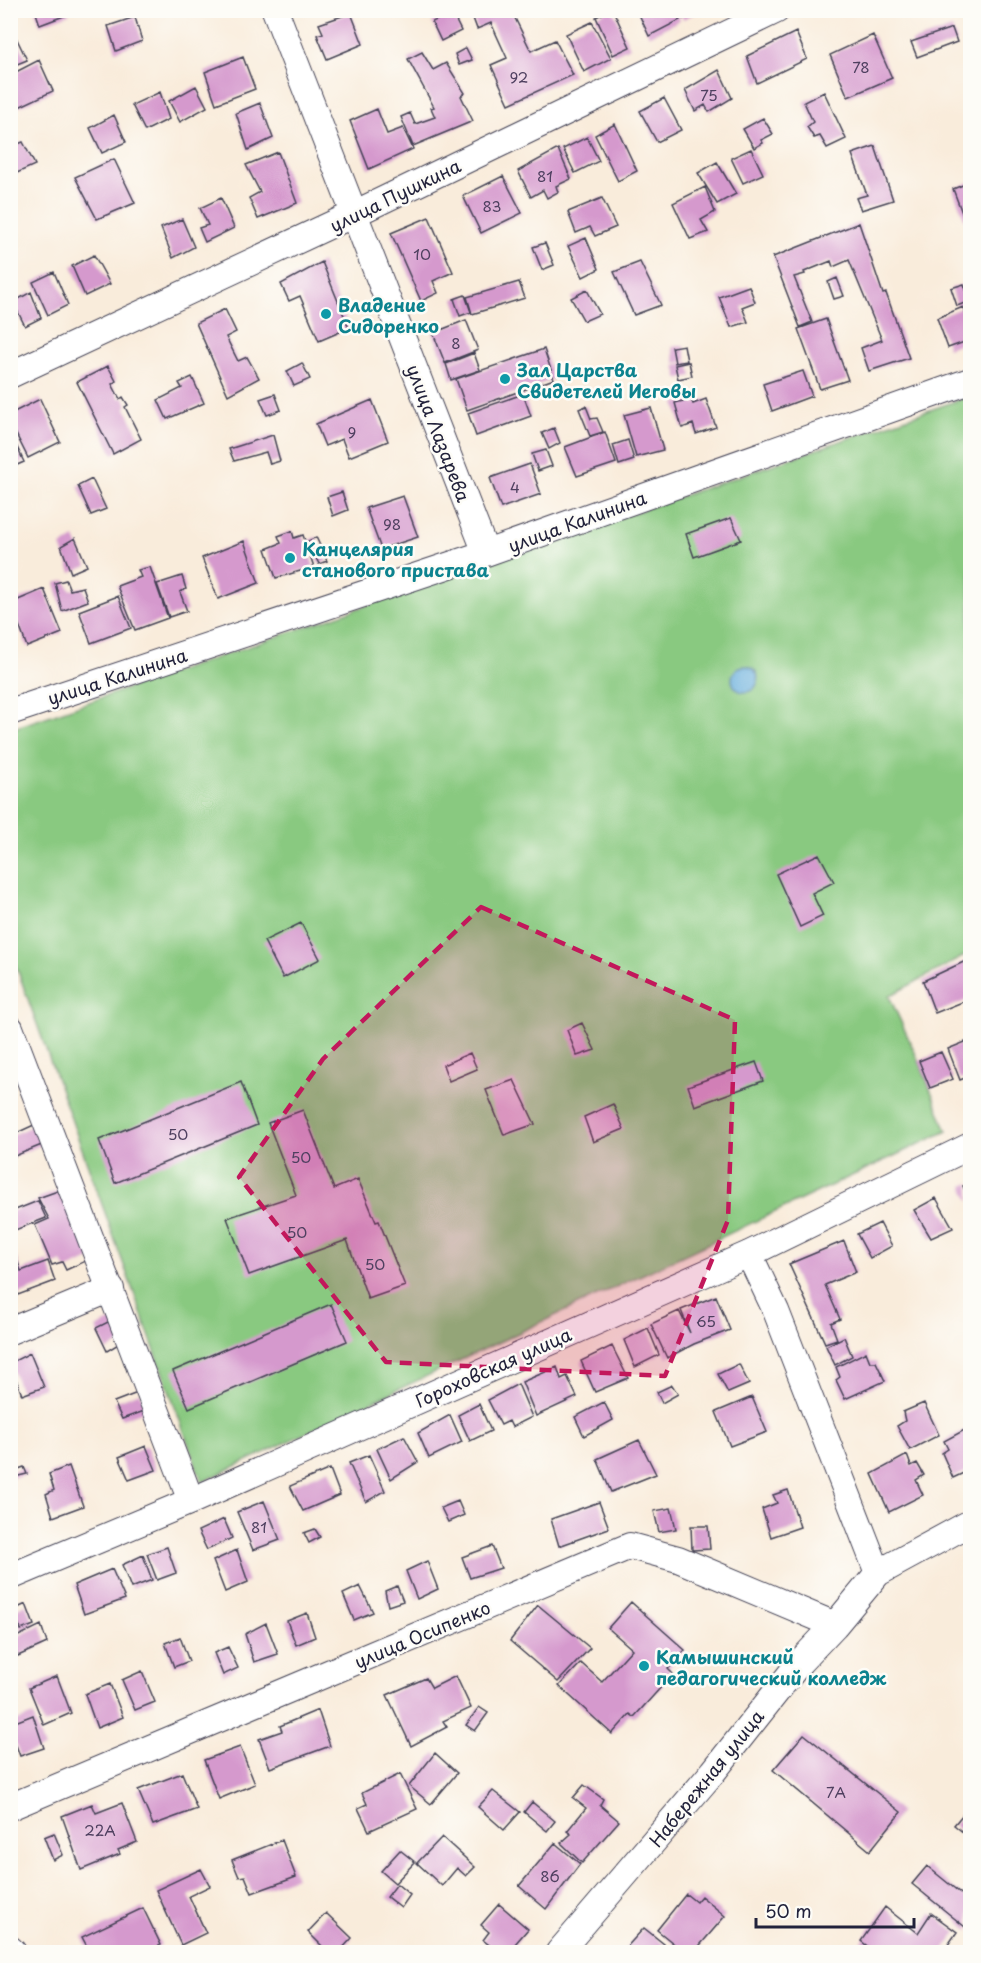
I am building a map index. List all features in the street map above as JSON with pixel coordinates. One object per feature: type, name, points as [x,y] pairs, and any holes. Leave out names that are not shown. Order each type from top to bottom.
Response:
[{"type":"street","name":"улица Лазарева","points":[[275,10],[486,553]]},
{"type":"street","name":"улица Пушкина","points":[[10,375],[354,214],[777,10]]},
{"type":"street","name":"улица Калинина","points":[[10,712],[486,553],[970,381]]},
{"type":"street","points":[[10,1028],[190,1501]]},
{"type":"street","name":"Гороховская улица","points":[[10,1577],[190,1501],[749,1254],[970,1146]]},
{"type":"street","points":[[749,1254],[776,1311],[878,1573]]},
{"type":"street","points":[[10,1330],[111,1289]]},
{"type":"street","name":"Набережная улица","points":[[559,1953],[700,1788],[800,1662],[835,1625],[878,1573],[970,1523]]},
{"type":"street","name":"улица Осипенко","points":[[10,1807],[630,1546],[678,1559],[835,1625]]},
{"type":"street","points":[[10,1948],[13,1953]]},
{"type":"highlighted area","points":[[481,907],[735,1020],[728,1220],[665,1376],[386,1362],[239,1177],[323,1059]]},
{"type":"green space","points":[[970,396],[970,953],[889,996],[919,1061],[947,1131],[202,1482],[11,952],[11,729]]},
{"type":"water","points":[[745,666],[754,670],[758,679],[754,688],[745,692],[736,688],[732,679],[736,670]]},
{"type":"building","points":[[35,10],[67,10],[69,14],[40,25]]},
{"type":"building","points":[[470,10],[511,10],[531,51],[555,40],[573,75],[509,104],[491,65],[507,58],[491,23],[477,29]]},
{"type":"building","points":[[613,10],[630,47],[613,55],[596,17]]},
{"type":"building","points":[[637,10],[676,10],[680,20],[649,36]]},
{"type":"building","points":[[679,10],[697,10],[698,12],[683,19]]},
{"type":"building","points":[[963,10],[970,10],[970,28]]},
{"type":"building","points":[[351,13],[363,44],[327,59],[317,35],[323,33],[319,24]]},
{"type":"building","points":[[452,13],[461,31],[441,41],[432,22]]},
{"type":"building","points":[[135,17],[142,41],[116,51],[108,26]]},
{"type":"building","points":[[592,22],[611,58],[584,72],[566,34]]},
{"type":"building","points":[[952,28],[957,42],[917,57],[911,42]]},
{"type":"building","points":[[13,31],[27,60],[10,67],[10,32]]},
{"type":"building","points":[[796,32],[807,59],[757,83],[747,56]]},
{"type":"building","points":[[873,35],[892,78],[848,97],[830,55]]},
{"type":"building","points":[[466,48],[472,60],[459,65],[455,54]]},
{"type":"building","points":[[422,52],[433,70],[446,63],[465,93],[461,96],[473,121],[413,146],[401,117],[410,113],[415,124],[435,117],[431,108],[434,107],[408,59]]},
{"type":"building","points":[[243,57],[255,89],[216,104],[205,72]]},
{"type":"building","points":[[39,60],[53,91],[19,107],[10,89],[10,75]]},
{"type":"building","points":[[719,70],[732,98],[709,112],[705,105],[695,111],[685,90]]},
{"type":"building","points":[[196,86],[207,107],[180,122],[169,101]]},
{"type":"building","points":[[160,92],[169,119],[145,131],[132,105]]},
{"type":"building","points":[[824,92],[846,139],[827,148],[820,136],[814,138],[807,127],[813,122],[804,102]]},
{"type":"building","points":[[664,98],[681,130],[657,142],[640,111]]},
{"type":"building","points":[[260,103],[273,138],[248,150],[236,113]]},
{"type":"building","points":[[377,109],[387,134],[403,128],[413,149],[369,169],[350,121]]},
{"type":"building","points":[[114,115],[126,142],[102,153],[90,128]]},
{"type":"building","points":[[763,118],[773,134],[761,140],[763,143],[754,148],[743,129]]},
{"type":"building","points":[[615,124],[637,171],[618,181],[595,135]]},
{"type":"building","points":[[587,137],[599,161],[575,173],[563,149]]},
{"type":"building","points":[[23,142],[35,165],[10,176],[10,147]]},
{"type":"building","points":[[875,146],[893,200],[861,210],[856,198],[867,195],[852,154]]},
{"type":"building","points":[[558,149],[571,179],[556,186],[558,192],[547,198],[543,190],[531,197],[518,171]]},
{"type":"building","points":[[751,149],[763,174],[743,183],[731,158]]},
{"type":"building","points":[[278,152],[297,203],[258,219],[249,198],[260,192],[246,165]]},
{"type":"building","points":[[114,159],[135,203],[97,219],[75,177]]},
{"type":"building","points":[[717,162],[736,194],[717,204],[698,173]]},
{"type":"building","points":[[503,176],[522,213],[481,233],[463,196]]},
{"type":"building","points":[[970,182],[970,234],[953,189]]},
{"type":"building","points":[[705,187],[715,212],[701,220],[708,232],[690,239],[673,203]]},
{"type":"building","points":[[221,198],[234,228],[205,242],[199,228],[208,225],[200,208]]},
{"type":"building","points":[[602,198],[616,227],[595,236],[590,227],[576,233],[568,212]]},
{"type":"building","points":[[429,217],[453,272],[433,281],[438,293],[421,301],[391,233]]},
{"type":"building","points":[[182,219],[194,247],[173,258],[161,228]]},
{"type":"building","points":[[859,223],[883,294],[886,293],[909,358],[869,371],[861,348],[882,340],[849,260],[833,267],[831,261],[794,277],[812,322],[800,327],[773,257]]},
{"type":"building","points":[[586,238],[599,269],[583,277],[568,246]]},
{"type":"building","points":[[545,243],[554,265],[542,270],[533,247]]},
{"type":"building","points":[[94,255],[110,284],[85,296],[72,266]]},
{"type":"building","name":"Владение Сидоренко","points":[[322,262],[349,328],[319,341],[300,296],[289,301],[281,284]]},
{"type":"building","points":[[640,262],[661,305],[634,315],[614,272]]},
{"type":"building","points":[[54,272],[68,305],[48,315],[33,282]]},
{"type":"building","points":[[837,278],[844,296],[834,299],[828,282]]},
{"type":"building","points":[[519,282],[525,298],[472,314],[467,297]]},
{"type":"building","points":[[964,284],[970,301],[957,306],[951,288]]},
{"type":"building","points":[[749,286],[755,302],[742,307],[748,322],[731,327],[719,297]]},
{"type":"building","points":[[587,290],[600,314],[584,321],[571,298]]},
{"type":"building","points":[[31,292],[41,318],[25,326],[13,302]]},
{"type":"building","points":[[465,295],[471,312],[460,316],[454,299]]},
{"type":"building","points":[[963,307],[970,328],[970,340],[948,348],[937,318]]},
{"type":"building","points":[[225,309],[236,332],[226,337],[238,361],[247,357],[259,378],[228,395],[196,323]]},
{"type":"building","points":[[826,319],[848,380],[820,389],[798,329]]},
{"type":"building","points":[[466,320],[478,350],[445,363],[433,333]]},
{"type":"building","points":[[684,345],[687,361],[675,363],[672,347]]},
{"type":"building","name":"Зал Царства Свидетелей Иеговы","points":[[544,349],[554,379],[467,410],[456,379]]},
{"type":"building","points":[[474,353],[480,370],[451,380],[446,364]]},
{"type":"building","points":[[689,362],[692,376],[678,379],[675,365]]},
{"type":"building","points":[[302,363],[310,379],[294,386],[287,371]]},
{"type":"building","points":[[108,366],[116,381],[112,384],[120,399],[123,397],[128,405],[125,407],[141,439],[113,454],[77,382]]},
{"type":"building","points":[[803,371],[812,396],[772,411],[763,384]]},
{"type":"building","points":[[192,377],[204,403],[167,419],[158,400],[182,388],[179,383]]},
{"type":"building","points":[[275,394],[281,410],[267,415],[260,399]]},
{"type":"building","points":[[523,394],[531,416],[476,436],[468,413]]},
{"type":"building","points":[[40,399],[60,442],[28,458],[10,422],[10,414]]},
{"type":"building","points":[[691,399],[693,404],[706,399],[716,427],[696,434],[693,424],[682,428],[675,403]]},
{"type":"building","points":[[372,400],[388,441],[349,457],[342,439],[325,446],[316,424]]},
{"type":"building","points":[[586,406],[591,419],[597,418],[603,432],[590,436],[579,409]]},
{"type":"building","points":[[651,408],[663,450],[636,457],[624,415]]},
{"type":"building","points":[[554,428],[560,443],[549,449],[542,433]]},
{"type":"building","points":[[10,432],[24,462],[10,468]]},
{"type":"building","points":[[605,432],[616,463],[577,476],[565,447]]},
{"type":"building","points":[[273,435],[280,461],[270,464],[266,452],[234,461],[229,449]]},
{"type":"building","points":[[628,440],[634,460],[619,465],[613,445]]},
{"type":"building","points":[[546,450],[552,466],[538,471],[532,454]]},
{"type":"building","points":[[530,464],[541,494],[501,508],[490,478]]},
{"type":"building","points":[[92,479],[106,509],[91,515],[78,486]]},
{"type":"building","points":[[342,492],[348,510],[333,516],[327,497]]},
{"type":"building","points":[[403,496],[418,537],[381,549],[366,508]]},
{"type":"building","points":[[731,518],[741,540],[694,557],[686,534]]},
{"type":"building","name":"Канцелярия станового пристава","points":[[292,531],[294,538],[303,535],[314,567],[276,578],[266,549],[281,543],[278,536]]},
{"type":"building","points":[[316,537],[327,561],[319,564],[308,541]]},
{"type":"building","points":[[75,538],[87,566],[71,573],[61,546]]},
{"type":"building","points":[[244,541],[259,583],[218,599],[202,558]]},
{"type":"building","points":[[150,567],[168,618],[135,630],[117,586],[141,577],[138,570]]},
{"type":"building","points":[[182,576],[186,589],[180,592],[187,611],[169,617],[157,584]]},
{"type":"building","points":[[66,580],[70,590],[83,587],[88,601],[62,611],[55,583]]},
{"type":"building","points":[[44,589],[62,633],[27,647],[11,603]]},
{"type":"building","points":[[118,596],[131,628],[91,643],[79,611]]},
{"type":"building","points":[[819,854],[834,882],[812,893],[823,916],[800,927],[776,874]]},
{"type":"building","points":[[301,923],[320,959],[283,978],[264,941]]},
{"type":"building","points":[[970,959],[970,983],[968,984],[970,999],[935,1013],[923,981]]},
{"type":"building","points":[[582,1023],[595,1050],[577,1056],[567,1030]]},
{"type":"building","points":[[970,1040],[970,1076],[960,1080],[948,1049]]},
{"type":"building","points":[[941,1052],[953,1079],[930,1088],[919,1061]]},
{"type":"building","points":[[470,1053],[477,1069],[449,1081],[443,1065]]},
{"type":"building","points":[[756,1062],[763,1081],[695,1106],[688,1086]]},
{"type":"building","points":[[10,1066],[17,1079],[10,1082]]},
{"type":"building","points":[[514,1080],[535,1124],[504,1135],[486,1090]]},
{"type":"building","points":[[241,1082],[257,1125],[115,1183],[99,1140]]},
{"type":"building","points":[[613,1104],[624,1129],[593,1142],[584,1117]]},
{"type":"building","points":[[303,1110],[334,1189],[358,1179],[376,1222],[379,1221],[405,1286],[368,1299],[347,1240],[249,1275],[227,1218],[296,1195],[268,1123]]},
{"type":"building","points":[[36,1124],[44,1144],[10,1158],[10,1136]]},
{"type":"building","points":[[970,1183],[970,1202],[963,1186]]},
{"type":"building","points":[[66,1188],[92,1258],[66,1270],[62,1262],[52,1265],[35,1225],[49,1219],[38,1198]]},
{"type":"building","points":[[936,1198],[953,1228],[931,1238],[914,1210]]},
{"type":"building","points":[[38,1201],[46,1218],[10,1232],[10,1212]]},
{"type":"building","points":[[880,1223],[892,1246],[870,1258],[857,1234]]},
{"type":"building","points":[[844,1241],[856,1272],[825,1285],[840,1319],[831,1323],[837,1339],[825,1343],[789,1264]]},
{"type":"building","points":[[15,1254],[21,1271],[48,1261],[55,1281],[10,1298],[10,1256]]},
{"type":"building","points":[[716,1296],[730,1330],[694,1344],[667,1358],[651,1324],[679,1311],[690,1333],[681,1310]]},
{"type":"building","points":[[331,1304],[347,1341],[189,1408],[173,1371]]},
{"type":"building","points":[[114,1319],[125,1340],[107,1351],[96,1328]]},
{"type":"building","points":[[648,1328],[659,1355],[635,1367],[624,1340]]},
{"type":"building","points":[[844,1337],[852,1356],[835,1365],[826,1346]]},
{"type":"building","points":[[612,1346],[628,1378],[595,1392],[581,1361]]},
{"type":"building","points":[[866,1352],[870,1362],[876,1362],[885,1381],[845,1399],[836,1380],[840,1377],[836,1367]]},
{"type":"building","points":[[30,1353],[44,1387],[22,1395],[10,1363]]},
{"type":"building","points":[[739,1364],[749,1384],[728,1393],[718,1374]]},
{"type":"building","points":[[557,1367],[561,1379],[567,1376],[577,1397],[536,1416],[522,1382]]},
{"type":"building","points":[[518,1384],[532,1417],[512,1427],[509,1421],[501,1425],[488,1400]]},
{"type":"building","points":[[672,1385],[678,1394],[662,1403],[657,1392]]},
{"type":"building","points":[[140,1392],[147,1410],[122,1419],[114,1402]]},
{"type":"building","points":[[752,1397],[767,1432],[730,1446],[716,1412]]},
{"type":"building","points":[[604,1402],[613,1420],[584,1436],[575,1417]]},
{"type":"building","points":[[924,1403],[939,1435],[910,1450],[897,1426],[905,1421],[903,1412]]},
{"type":"building","points":[[479,1404],[491,1431],[470,1441],[458,1415]]},
{"type":"building","points":[[450,1415],[462,1442],[429,1458],[418,1433]]},
{"type":"building","points":[[970,1427],[970,1470],[953,1478],[942,1453],[948,1449],[944,1441]]},
{"type":"building","points":[[404,1436],[418,1462],[391,1479],[377,1449]]},
{"type":"building","points":[[639,1440],[656,1474],[611,1492],[597,1459]]},
{"type":"building","points":[[146,1446],[156,1470],[129,1480],[119,1457]]},
{"type":"building","points":[[369,1455],[385,1491],[366,1502],[349,1463]]},
{"type":"building","points":[[907,1455],[911,1466],[917,1463],[924,1475],[916,1480],[923,1495],[889,1512],[872,1474]]},
{"type":"building","points":[[69,1466],[83,1506],[53,1517],[46,1494],[54,1490],[49,1474]]},
{"type":"building","points":[[24,1467],[27,1474],[10,1478],[10,1472]]},
{"type":"building","points":[[330,1469],[340,1495],[303,1511],[290,1486]]},
{"type":"building","points":[[788,1490],[800,1527],[771,1537],[762,1509],[777,1503],[773,1495]]},
{"type":"building","points":[[264,1501],[280,1540],[253,1550],[237,1512]]},
{"type":"building","points":[[458,1501],[464,1515],[448,1522],[441,1508]]},
{"type":"building","points":[[599,1502],[609,1528],[559,1546],[551,1519]]},
{"type":"building","points":[[671,1508],[676,1529],[659,1532],[654,1511]]},
{"type":"building","points":[[224,1519],[232,1538],[207,1550],[198,1531]]},
{"type":"building","points":[[691,1526],[708,1526],[710,1549],[692,1550]]},
{"type":"building","points":[[315,1529],[320,1537],[309,1543],[304,1533]]},
{"type":"building","points":[[492,1546],[501,1568],[470,1578],[462,1557]]},
{"type":"building","points":[[167,1547],[176,1573],[157,1580],[147,1554]]},
{"type":"building","points":[[237,1550],[248,1582],[225,1592],[213,1561]]},
{"type":"building","points":[[143,1555],[152,1580],[131,1588],[122,1565]]},
{"type":"building","points":[[427,1561],[438,1589],[417,1599],[406,1571]]},
{"type":"building","points":[[112,1569],[125,1599],[84,1614],[74,1585]]},
{"type":"building","points":[[360,1586],[373,1612],[354,1620],[343,1594]]},
{"type":"building","points":[[397,1586],[403,1601],[388,1606],[385,1591]]},
{"type":"building","name":"Камышинский педагогический колледж","points":[[631,1602],[685,1650],[668,1669],[673,1674],[634,1717],[630,1714],[612,1734],[559,1686],[581,1663],[602,1682],[632,1649],[608,1628]]},
{"type":"building","points":[[26,1604],[34,1625],[21,1630],[13,1610]]},
{"type":"building","points":[[538,1605],[590,1648],[558,1682],[510,1641]]},
{"type":"building","points":[[307,1613],[315,1637],[296,1645],[287,1621]]},
{"type":"building","points":[[266,1623],[278,1654],[254,1662],[245,1634]]},
{"type":"building","points":[[41,1625],[47,1643],[18,1656],[10,1640]]},
{"type":"building","points":[[180,1637],[189,1661],[174,1667],[165,1643]]},
{"type":"building","points":[[228,1647],[238,1668],[223,1675],[214,1653]]},
{"type":"building","points":[[142,1671],[155,1702],[135,1710],[122,1680]]},
{"type":"building","points":[[57,1676],[71,1713],[44,1725],[29,1688]]},
{"type":"building","points":[[456,1676],[471,1708],[443,1721],[447,1727],[411,1746],[387,1695],[426,1678],[432,1688]]},
{"type":"building","points":[[110,1684],[123,1717],[97,1728],[85,1694]]},
{"type":"building","points":[[479,1707],[488,1713],[475,1731],[466,1725]]},
{"type":"building","points":[[318,1710],[330,1746],[270,1768],[259,1739],[282,1731],[280,1726]]},
{"type":"building","points":[[33,1715],[44,1748],[20,1756],[10,1724]]},
{"type":"building","points":[[804,1734],[901,1812],[870,1851],[773,1770]]},
{"type":"building","points":[[240,1747],[255,1784],[219,1799],[204,1760]]},
{"type":"building","points":[[435,1753],[457,1773],[431,1804],[409,1786]]},
{"type":"building","points":[[182,1773],[197,1809],[153,1825],[138,1790]]},
{"type":"building","points":[[400,1774],[417,1809],[369,1831],[358,1808],[367,1804],[362,1793]]},
{"type":"building","points":[[584,1785],[603,1799],[600,1805],[619,1821],[582,1863],[561,1843],[571,1834],[567,1831],[586,1808],[573,1798]]},
{"type":"building","points":[[493,1791],[520,1812],[504,1830],[478,1807]]},
{"type":"building","points":[[532,1802],[555,1821],[547,1831],[524,1812]]},
{"type":"building","points":[[122,1803],[137,1842],[118,1850],[120,1854],[81,1870],[62,1816],[92,1804],[96,1813]]},
{"type":"building","points":[[968,1808],[970,1810],[970,1838],[954,1825]]},
{"type":"building","points":[[54,1833],[63,1855],[53,1860],[44,1837]]},
{"type":"building","points":[[442,1837],[475,1867],[466,1876],[457,1868],[442,1886],[417,1863]]},
{"type":"building","points":[[282,1840],[296,1877],[252,1893],[245,1876],[239,1877],[232,1860]]},
{"type":"building","points":[[555,1843],[580,1864],[546,1909],[519,1886]]},
{"type":"building","points":[[400,1850],[415,1862],[395,1883],[381,1871]]},
{"type":"building","points":[[927,1866],[970,1901],[970,1931],[912,1884]]},
{"type":"building","points":[[201,1869],[210,1886],[189,1896],[206,1933],[181,1945],[156,1890]]},
{"type":"building","points":[[397,1884],[410,1895],[401,1908],[387,1897]]},
{"type":"building","points":[[686,1894],[696,1902],[701,1896],[725,1916],[694,1952],[684,1952],[657,1930]]},
{"type":"building","points":[[499,1904],[528,1929],[508,1952],[498,1952],[483,1940],[489,1932],[481,1925]]},
{"type":"building","points":[[885,1907],[918,1933],[931,1913],[957,1932],[943,1952],[875,1952],[861,1941]]},
{"type":"building","points":[[143,1908],[161,1945],[146,1952],[90,1952],[82,1937]]},
{"type":"building","points":[[326,1913],[352,1938],[339,1952],[328,1952],[308,1932]]},
{"type":"building","points":[[644,1928],[674,1952],[622,1952]]},
{"type":"place","name":"Владение Сидоренко","points":[[326,314]]},
{"type":"place","name":"Зал Царства Свидетелей Иеговы","points":[[505,379]]},
{"type":"place","name":"Канцелярия станового пристава","points":[[290,558]]},
{"type":"place","name":"Камышинский педагогический колледж","points":[[644,1666]]}]
